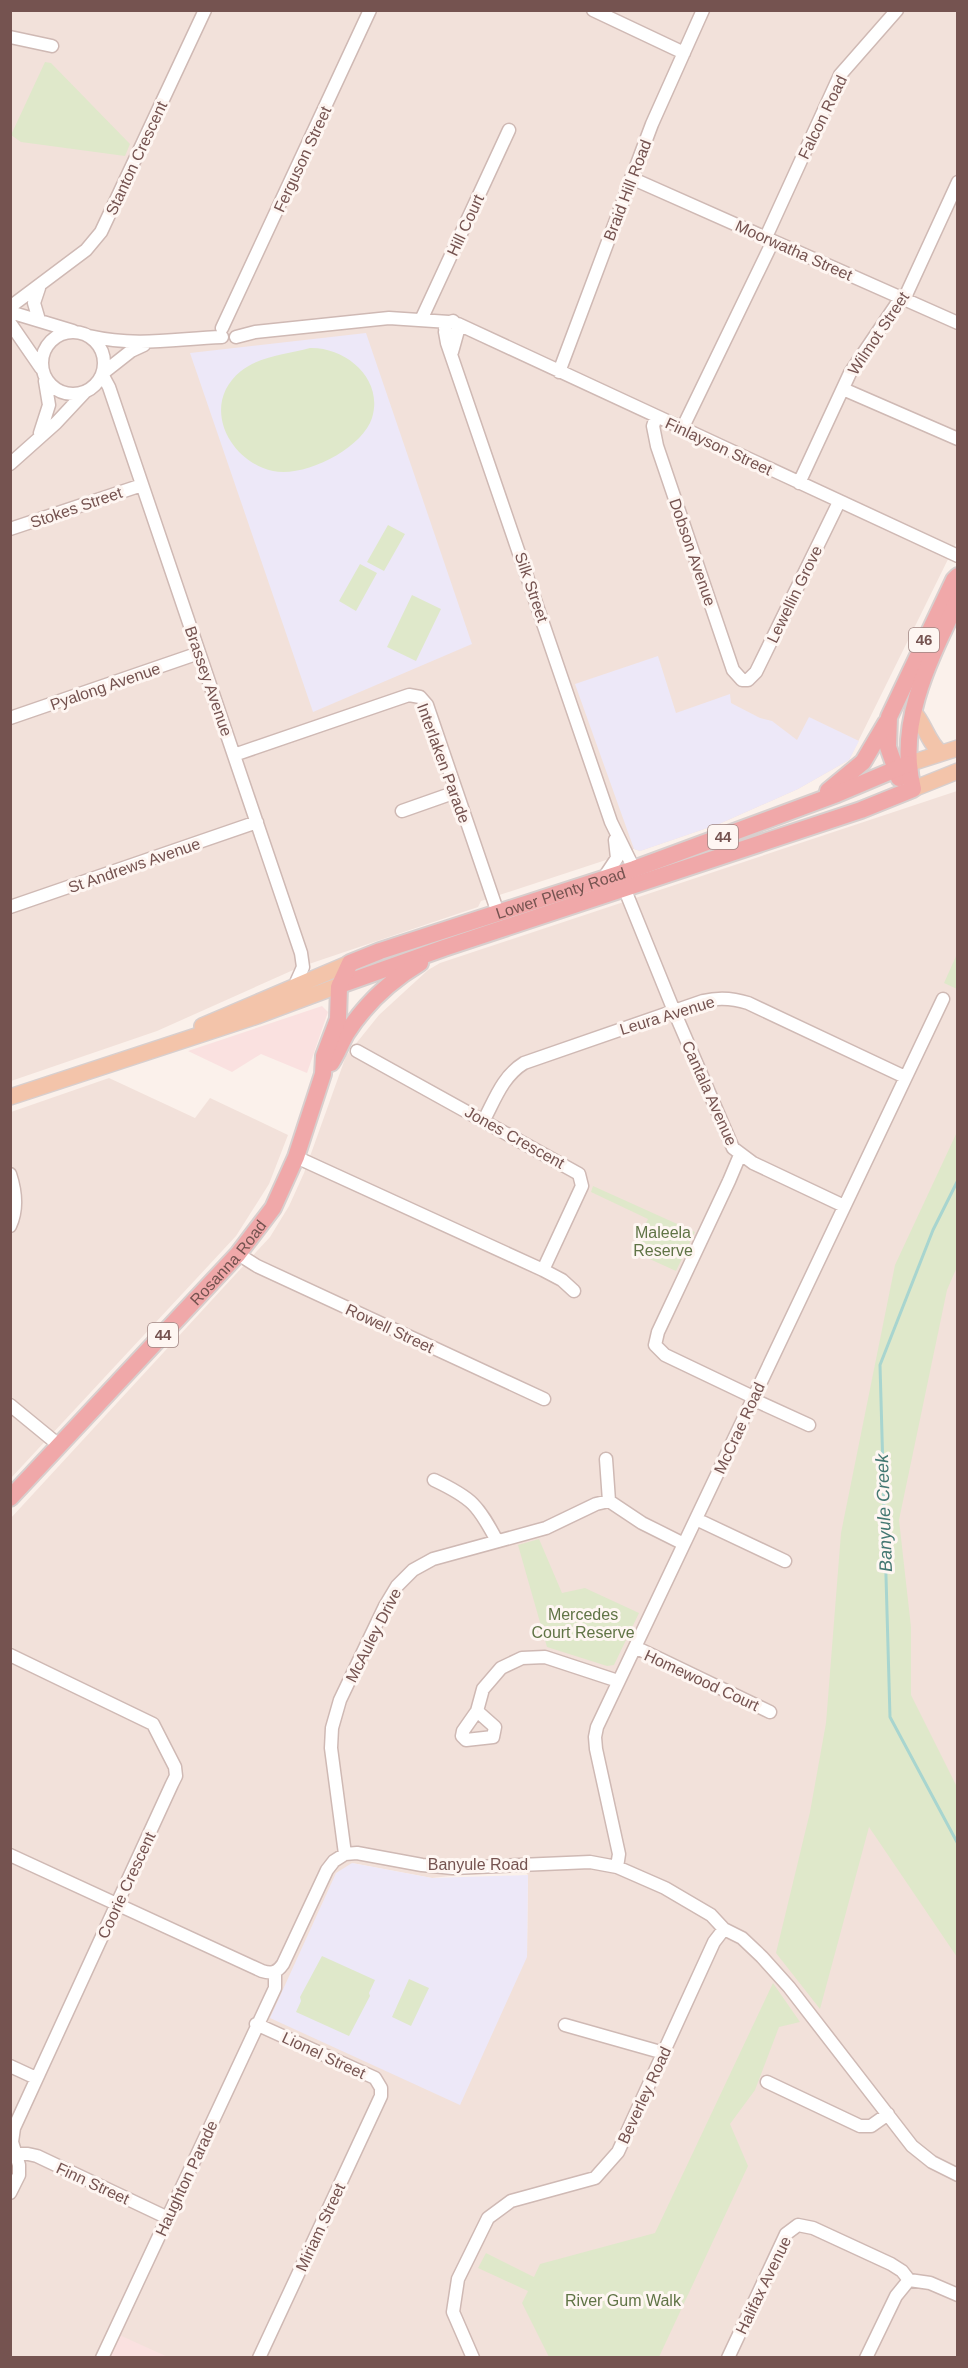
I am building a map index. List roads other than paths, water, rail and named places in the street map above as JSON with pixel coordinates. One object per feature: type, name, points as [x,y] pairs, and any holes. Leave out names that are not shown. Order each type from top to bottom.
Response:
[{"type":"highway","name":"46","points":[[810,804],[852,774],[878,739],[957,576]]},
{"type":"highway","name":"46","points":[[902,766],[913,711],[941,635],[957,600]]},
{"type":"highway","name":"46","points":[[894,706],[888,721],[889,750],[902,766],[909,791]]},
{"type":"highway","name":"Lower Plenty Road","points":[[340,985],[354,968],[380,951],[634,869],[810,804],[902,766]]},
{"type":"highway","points":[[861,784],[883,786],[885,801]]},
{"type":"highway","name":"Lower Plenty Road","points":[[354,968],[399,963],[625,890],[909,791]]},
{"type":"highway","name":"Rosanna Road","points":[[10,1498],[238,1254],[273,1208],[296,1157],[323,1074],[364,1009],[394,980],[444,948]]},
{"type":"highway","points":[[380,951],[384,960],[399,963]]},
{"type":"highway","points":[[354,968],[367,996],[364,1009]]},
{"type":"highway","name":"Rosanna Road","points":[[323,1074],[324,1056],[338,1019],[340,985]]},
{"type":"main road","points":[[913,711],[922,722],[931,743],[941,753]]},
{"type":"main road","name":"Lower Plenty Road","points":[[902,766],[957,748]]},
{"type":"main road","name":"Lower Plenty Road","points":[[909,791],[957,771]]},
{"type":"main road","name":"Lower Plenty Road","points":[[168,1044],[219,1017],[295,985],[321,975],[354,968]]},
{"type":"main road","name":"Lower Plenty Road","points":[[10,1097],[257,1016],[340,985]]},
{"type":"street","name":"Stanton Crescent","points":[[10,307],[86,250],[101,232],[205,10]]},
{"type":"street","name":"Ferguson Street","points":[[228,331],[233,307],[370,10]]},
{"type":"street","points":[[593,10],[684,53]]},
{"type":"street","name":"Braid Hill Road","points":[[559,372],[652,124],[703,10]]},
{"type":"street","name":"Falcon Road","points":[[682,429],[769,239],[840,75],[897,10]]},
{"type":"street","points":[[10,38],[52,46]]},
{"type":"street","name":"Hill Court","points":[[421,320],[509,130]]},
{"type":"street","name":"Moorwatha Street","points":[[631,178],[957,323]]},
{"type":"street","name":"Wilmot Street","points":[[800,483],[858,360],[906,295],[957,182]]},
{"type":"street","points":[[39,320],[34,302],[36,293],[42,285]]},
{"type":"street","points":[[10,312],[82,334],[123,342],[148,343],[204,338],[228,331]]},
{"type":"street","name":"Finlayson Street","points":[[228,331],[255,332],[389,318],[421,320],[481,336],[957,556]]},
{"type":"street","points":[[10,322],[49,384],[58,391],[75,395],[87,391],[105,395],[116,410]]},
{"type":"street","name":"Silk Street","points":[[452,329],[452,353],[611,822],[634,869]]},
{"type":"street","points":[[38,437],[46,421],[50,402],[43,372],[42,355],[49,342],[61,334],[82,334],[96,343],[101,350],[104,363],[103,374]]},
{"type":"street","points":[[10,464],[97,384],[103,374],[128,353],[148,343]]},
{"type":"street","name":"Brassey Avenue","points":[[103,374],[108,382],[302,952],[303,967],[295,985]]},
{"type":"street","points":[[843,388],[957,440]]},
{"type":"street","name":"Dobson Avenue","points":[[656,417],[653,426],[657,446],[733,670],[738,678],[744,681]]},
{"type":"street","name":"Stokes Street","points":[[10,530],[142,485]]},
{"type":"street","name":"Lewellin Grove","points":[[744,681],[751,678],[757,670],[839,502]]},
{"type":"street","name":"Pyalong Avenue","points":[[10,718],[200,653]]},
{"type":"street","name":"Interlaken Parade","points":[[234,754],[412,694],[420,697],[425,701],[498,913]]},
{"type":"street","points":[[402,811],[456,792]]},
{"type":"street","name":"St Andrews Avenue","points":[[10,907],[258,822]]},
{"type":"street","name":"Silk Street","points":[[603,879],[617,858],[611,822]]},
{"type":"street","name":"Cantala Avenue","points":[[625,890],[728,1138],[740,1155],[844,1206]]},
{"type":"street","name":"Brassey Avenue","points":[[302,952],[321,975]]},
{"type":"street","name":"Leura Avenue","points":[[484,1120],[504,1080],[524,1063],[711,999],[725,998],[741,1001],[905,1077]]},
{"type":"street","name":"McCrae Road","points":[[617,1867],[620,1854],[594,1737],[618,1681],[943,999]]},
{"type":"street","name":"Jones Crescent","points":[[357,1051],[575,1171],[581,1178],[582,1186],[543,1270]]},
{"type":"street","points":[[740,1155],[657,1332],[655,1345],[665,1355],[809,1425]]},
{"type":"street","points":[[296,1157],[543,1270],[562,1280],[574,1291]]},
{"type":"street","points":[[10,1174],[16,1199],[15,1215],[10,1226]]},
{"type":"street","name":"Rowell Street","points":[[238,1254],[257,1266],[544,1399]]},
{"type":"street","points":[[10,1405],[60,1446]]},
{"type":"street","points":[[606,1459],[609,1501],[642,1523],[684,1544]]},
{"type":"street","points":[[434,1480],[461,1493],[474,1503],[497,1541]]},
{"type":"street","name":"McAuley Drive","points":[[345,1854],[331,1748],[332,1728],[340,1700],[397,1586],[423,1564],[443,1555],[546,1528],[596,1504],[609,1501]]},
{"type":"street","points":[[696,1519],[785,1561]]},
{"type":"street","name":"Homewood Court","points":[[635,1647],[770,1712]]},
{"type":"street","name":"Coorie Crescent","points":[[10,1655],[153,1724],[173,1761],[176,1772],[175,1779],[14,2128],[12,2142],[17,2154],[19,2175],[10,2193]]},
{"type":"street","points":[[477,1711],[483,1689],[501,1668],[522,1658],[545,1658],[618,1681]]},
{"type":"street","name":"Banyule Road","points":[[345,1854],[357,1852],[422,1865],[453,1868],[590,1862],[617,1867],[665,1888],[711,1915],[724,1929],[742,1938],[777,1973],[912,2146],[957,2175]]},
{"type":"street","points":[[10,1855],[272,1972],[283,1964],[327,1870],[334,1861],[345,1854]]},
{"type":"street","name":"Beverley Road","points":[[473,2358],[453,2312],[458,2278],[488,2218],[511,2201],[595,2178],[618,2152],[714,1942],[724,1929]]},
{"type":"street","name":"Haughton Parade","points":[[102,2358],[274,1988],[272,1972]]},
{"type":"street","name":"Lionel Street","points":[[256,2024],[375,2079],[381,2088],[381,2096]]},
{"type":"street","points":[[566,2025],[664,2053]]},
{"type":"street","points":[[10,2066],[36,2078]]},
{"type":"street","points":[[767,2082],[860,2126],[869,2127],[888,2114]]},
{"type":"street","name":"Miriam Street","points":[[259,2358],[381,2096]]},
{"type":"street","name":"Banyule Road","points":[[897,2126],[929,2151],[957,2165]]},
{"type":"street","name":"Finn Street","points":[[17,2154],[37,2156],[168,2218]]},
{"type":"street","name":"Halifax Avenue","points":[[729,2358],[786,2234],[794,2226],[802,2225],[813,2228],[891,2264],[906,2277],[916,2273],[930,2283],[957,2295]]},
{"type":"street","points":[[866,2358],[906,2277]]},
{"type":"waterway","name":"Banyule Creek","points":[[958,1180],[933,1230],[880,1365],[890,1717],[958,1844]]},
{"type":"park label","name":"Maleela Reserve","points":[[663,1241]]},
{"type":"park label","name":"Mercedes Court Reserve","points":[[583,1623]]},
{"type":"park label","name":"River Gum Walk","points":[[623,2300]]}]
